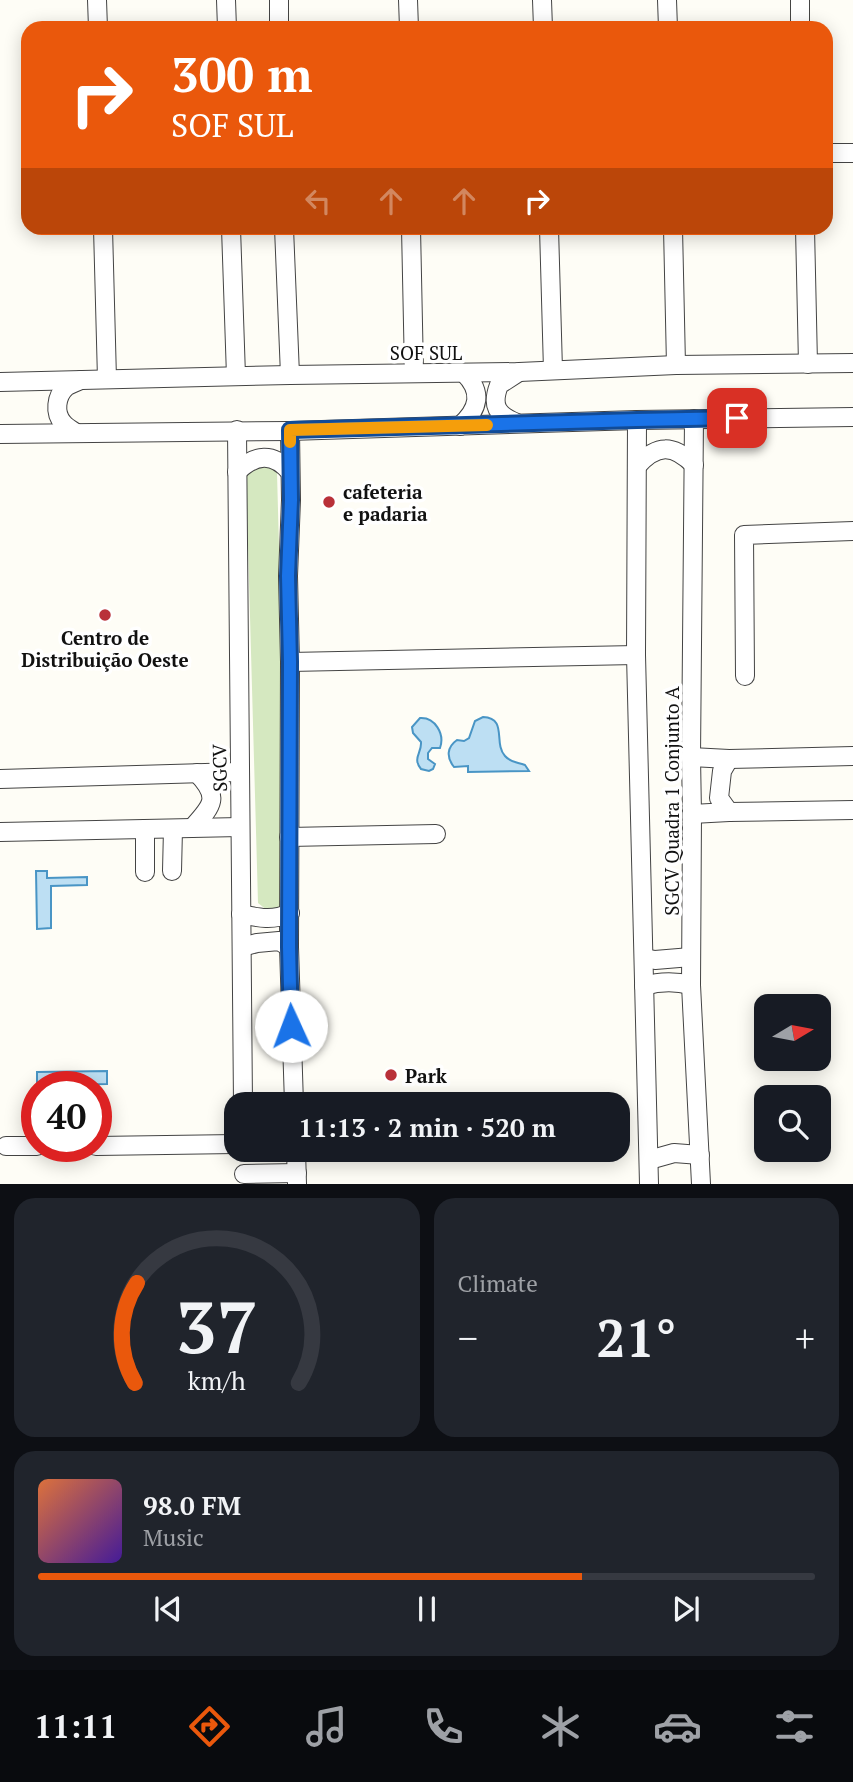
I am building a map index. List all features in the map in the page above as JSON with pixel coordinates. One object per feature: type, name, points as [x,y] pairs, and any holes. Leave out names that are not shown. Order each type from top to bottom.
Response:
[{"type":"street","points":[[97,0],[98,21]]},
{"type":"street","points":[[226,0],[227,21]]},
{"type":"street","points":[[279,0],[279,21]]},
{"type":"street","points":[[408,0],[409,21]]},
{"type":"street","points":[[542,0],[543,21]]},
{"type":"street","points":[[667,0],[668,21]]},
{"type":"street","points":[[800,0],[800,21]]},
{"type":"street","points":[[833,153],[853,153]]},
{"type":"street","points":[[103,235],[107,379]]},
{"type":"street","points":[[231,235],[236,376]]},
{"type":"street","points":[[284,235],[290,374]]},
{"type":"street","points":[[411,235],[414,372]]},
{"type":"street","points":[[549,235],[553,370]]},
{"type":"street","points":[[673,235],[676,365]]},
{"type":"street","points":[[805,235],[808,364]]},
{"type":"street","name":"SOF SUL","points":[[0,382],[290,374],[519,372],[676,365],[851,364]]},
{"type":"street","points":[[517,424],[503,418],[495,401],[499,385],[519,372]]},
{"type":"street","points":[[460,426],[470,417],[477,398],[472,380],[464,373]]},
{"type":"street","points":[[76,433],[64,424],[57,405],[59,395],[68,386],[81,380]]},
{"type":"street","points":[[0,434],[460,426],[849,414]]},
{"type":"street","name":"SGCV Quadra 1 Conjunto A","points":[[694,419],[691,985],[701,1184]]},
{"type":"street","name":"SGCV Quadra 1 Conjunto A","points":[[637,420],[636,655],[649,1184]]},
{"type":"street","name":"SGCV","points":[[237,430],[243,1092]]},
{"type":"street","points":[[290,430],[289,947],[294,1092]]},
{"type":"street","points":[[637,466],[648,455],[669,450],[678,451],[694,465]]},
{"type":"street","points":[[237,472],[247,462],[267,458],[278,460],[290,472]]},
{"type":"street","points":[[745,676],[744,535],[853,531]]},
{"type":"street","points":[[290,662],[636,655]]},
{"type":"street","points":[[691,757],[853,757]]},
{"type":"street","points":[[729,759],[722,771],[719,798],[729,812]]},
{"type":"street","points":[[0,779],[239,772]]},
{"type":"street","points":[[192,828],[209,809],[212,798],[209,785],[197,773]]},
{"type":"street","points":[[692,814],[853,810]]},
{"type":"street","points":[[0,832],[240,827]]},
{"type":"street","points":[[172,871],[173,828]]},
{"type":"street","points":[[145,829],[145,873]]},
{"type":"street","points":[[289,837],[436,834]]},
{"type":"street","points":[[241,914],[279,918],[290,914]]},
{"type":"street","points":[[242,947],[279,941],[289,947]]},
{"type":"street","points":[[644,958],[655,960],[691,957]]},
{"type":"street","points":[[644,986],[678,982],[691,985]]},
{"type":"street","points":[[112,1146],[224,1144]]},
{"type":"street","points":[[6,1146],[21,1146]]},
{"type":"street","points":[[649,1160],[674,1153],[700,1155]]},
{"type":"street","points":[[244,1179],[297,1178]]},
{"type":"green space","points":[[253,464],[274,468],[277,473],[279,547],[286,575],[289,711],[280,706],[285,909],[268,911],[258,903],[246,473]]},
{"type":"water","points":[[483,717],[491,718],[498,726],[500,745],[505,756],[525,765],[529,771],[468,772],[468,766],[454,767],[449,756],[451,746],[457,740],[464,741],[469,738],[475,721]]},
{"type":"water","points":[[420,718],[434,723],[441,737],[440,748],[432,748],[428,753],[428,759],[435,764],[429,771],[421,769],[417,762],[421,742],[413,733],[412,727]]},
{"type":"water","points":[[36,871],[47,871],[47,878],[87,877],[87,885],[51,886],[51,928],[37,929]]},
{"type":"slow traffic","points":[[290,442],[290,430],[487,425]]},
{"type":"place","name":"cafeteria e padaria","points":[[329,502]]},
{"type":"place","name":"Centro de Distribuição Oeste","points":[[105,615]]},
{"type":"place","name":"Park","points":[[391,1075]]},
{"type":"route","points":[[291,1026],[288,576],[290,430],[737,418]]}]
